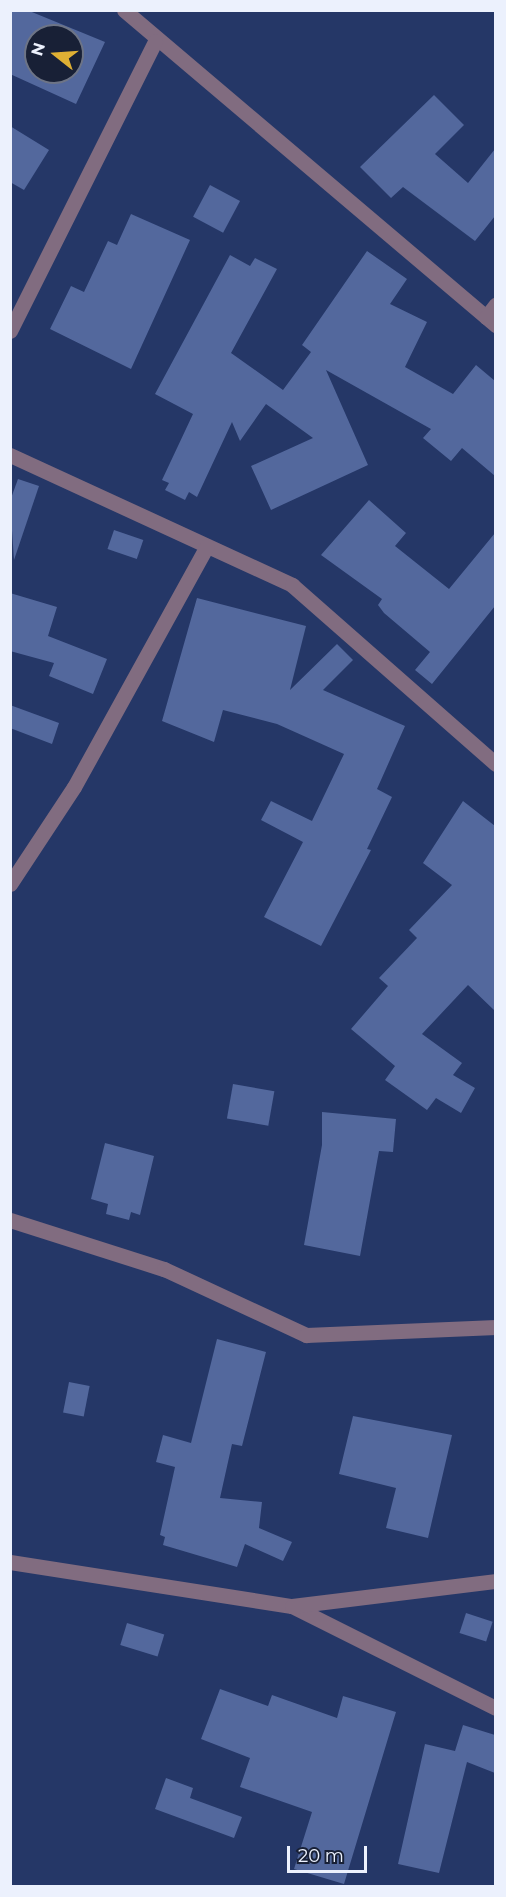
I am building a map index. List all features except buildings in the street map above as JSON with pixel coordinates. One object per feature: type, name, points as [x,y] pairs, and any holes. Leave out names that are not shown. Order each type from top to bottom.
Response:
[{"type":"street","points":[[124,10],[155,41],[491,322],[495,304]]},
{"type":"street","points":[[10,331],[155,41]]},
{"type":"street","points":[[10,455],[292,585],[495,764]]},
{"type":"street","points":[[10,884],[80,777],[207,546]]},
{"type":"street","points":[[10,1220],[164,1269],[306,1335],[495,1327]]},
{"type":"street","points":[[10,1562],[292,1606],[495,1581]]},
{"type":"street","points":[[292,1606],[495,1707]]}]
